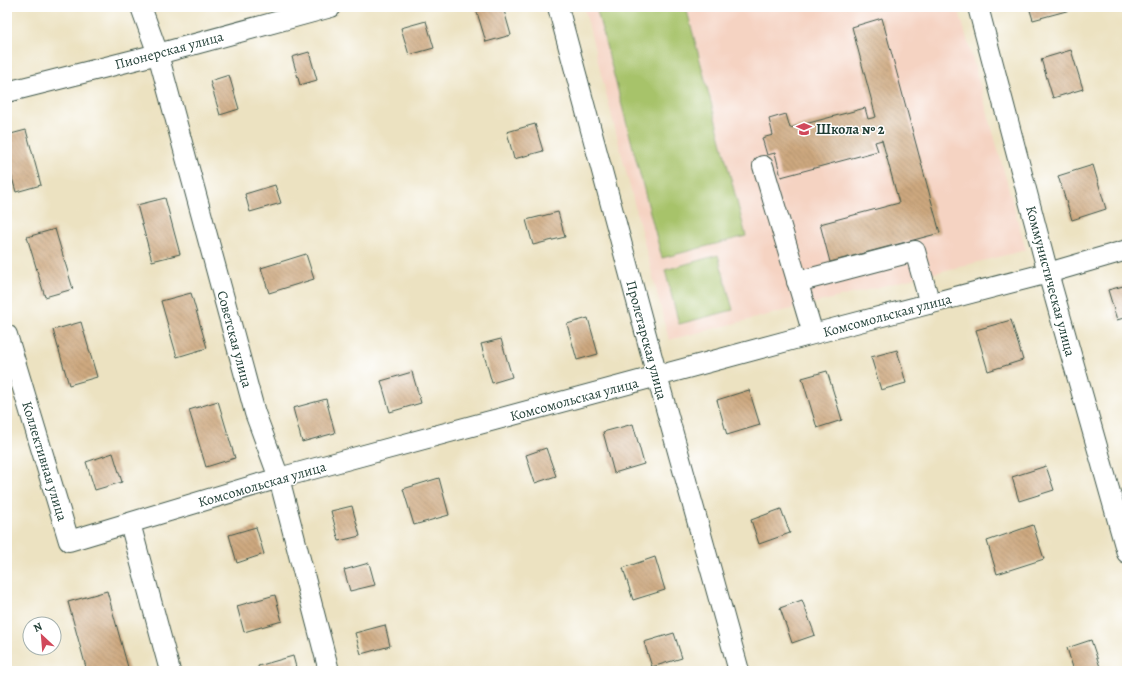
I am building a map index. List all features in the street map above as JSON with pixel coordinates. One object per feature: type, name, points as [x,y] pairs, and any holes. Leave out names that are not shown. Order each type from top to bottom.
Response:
[{"type":"street","name":"Советская улица","points":[[141,7],[158,54],[255,413],[279,478],[329,671]]},
{"type":"street","name":"Пионерская улица","points":[[7,92],[158,54],[331,7]]},
{"type":"street","name":"Пролетарская улица","points":[[558,7],[656,376],[739,671]]},
{"type":"street","name":"Коммунистическая улица","points":[[978,7],[1048,273],[1127,553]]},
{"type":"street","points":[[763,166],[812,334]]},
{"type":"street","name":"Комсомольская улица","points":[[69,541],[279,478],[812,334],[1048,273],[1127,250]]},
{"type":"street","points":[[797,282],[915,251],[930,304]]},
{"type":"street","name":"Коллективная улица","points":[[7,335],[69,541]]},
{"type":"street","points":[[130,523],[170,671]]},
{"type":"shaded area","name":"Школа № 2","points":[[584,7],[958,7],[1026,250],[669,340]]},
{"type":"green space","points":[[596,7],[686,7],[746,236],[662,258]]},
{"type":"green space","points":[[718,255],[733,310],[679,324],[665,270]]},
{"type":"building","points":[[481,7],[503,7],[511,35],[486,42],[476,9]]},
{"type":"building","points":[[1029,7],[1070,7],[1070,10],[1033,20]]},
{"type":"building","points":[[882,18],[940,233],[830,262],[820,224],[899,203],[882,140],[875,142],[878,151],[781,177],[775,153],[767,155],[762,138],[773,135],[769,119],[786,114],[790,128],[865,108],[868,119],[876,117],[852,27]]},
{"type":"building","points":[[426,21],[434,48],[409,55],[401,28]]},
{"type":"building","points":[[1071,50],[1083,89],[1053,98],[1041,59]]},
{"type":"building","points":[[309,52],[317,80],[300,85],[292,57]]},
{"type":"building","points":[[229,75],[239,109],[220,115],[210,81]]},
{"type":"building","points":[[535,124],[543,151],[514,159],[507,132]]},
{"type":"building","points":[[26,130],[41,185],[16,192],[7,160],[7,135]]},
{"type":"building","points":[[1093,165],[1106,209],[1072,220],[1058,176]]},
{"type":"building","points":[[275,185],[281,203],[250,212],[245,194]]},
{"type":"building","points":[[165,198],[180,254],[152,261],[137,205]]},
{"type":"building","points":[[558,212],[565,237],[533,245],[526,220]]},
{"type":"building","points":[[55,229],[73,289],[45,297],[27,237]]},
{"type":"building","points":[[306,254],[314,279],[269,293],[261,268]]},
{"type":"building","points":[[1127,285],[1127,317],[1117,320],[1108,290]]},
{"type":"building","points":[[191,293],[207,348],[177,357],[161,301]]},
{"type":"building","points":[[588,318],[598,354],[577,360],[567,324]]},
{"type":"building","points":[[1011,320],[1023,360],[988,371],[976,330]]},
{"type":"building","points":[[81,322],[97,377],[69,385],[53,330]]},
{"type":"building","points":[[501,339],[512,377],[492,383],[481,344]]},
{"type":"building","points":[[897,350],[906,383],[881,390],[871,357]]},
{"type":"building","points":[[827,371],[842,420],[817,428],[802,378]]},
{"type":"building","points":[[412,372],[421,403],[390,412],[381,381]]},
{"type":"building","points":[[749,390],[760,425],[727,435],[717,400]]},
{"type":"building","points":[[326,399],[335,433],[302,442],[293,408]]},
{"type":"building","points":[[218,401],[235,458],[206,467],[189,410]]},
{"type":"building","points":[[633,424],[644,464],[614,473],[603,432]]},
{"type":"building","points":[[546,448],[556,476],[535,483],[526,455]]},
{"type":"building","points":[[113,453],[122,482],[95,490],[86,462]]},
{"type":"building","points":[[1046,466],[1054,490],[1019,501],[1012,477]]},
{"type":"building","points":[[439,478],[449,515],[414,525],[403,489]]},
{"type":"building","points":[[352,506],[360,536],[339,541],[331,511]]},
{"type":"building","points":[[781,509],[790,533],[759,544],[751,520]]},
{"type":"building","points":[[1033,525],[1044,559],[997,574],[987,541]]},
{"type":"building","points":[[256,527],[264,554],[237,563],[229,535]]},
{"type":"building","points":[[655,557],[665,590],[633,600],[623,568]]},
{"type":"building","points":[[369,563],[375,585],[350,591],[344,570]]},
{"type":"building","points":[[107,591],[129,671],[87,671],[68,602]]},
{"type":"building","points":[[275,595],[282,621],[244,632],[237,606]]},
{"type":"building","points":[[802,600],[815,635],[792,643],[780,608]]},
{"type":"building","points":[[385,625],[390,646],[361,654],[355,633]]},
{"type":"building","points":[[674,633],[682,658],[652,667],[644,642]]},
{"type":"building","points":[[1091,640],[1101,670],[1074,671],[1067,648]]},
{"type":"building","points":[[293,656],[297,671],[259,671],[258,666]]},
{"type":"place","name":"Школа № 2","points":[[804,129]]}]
